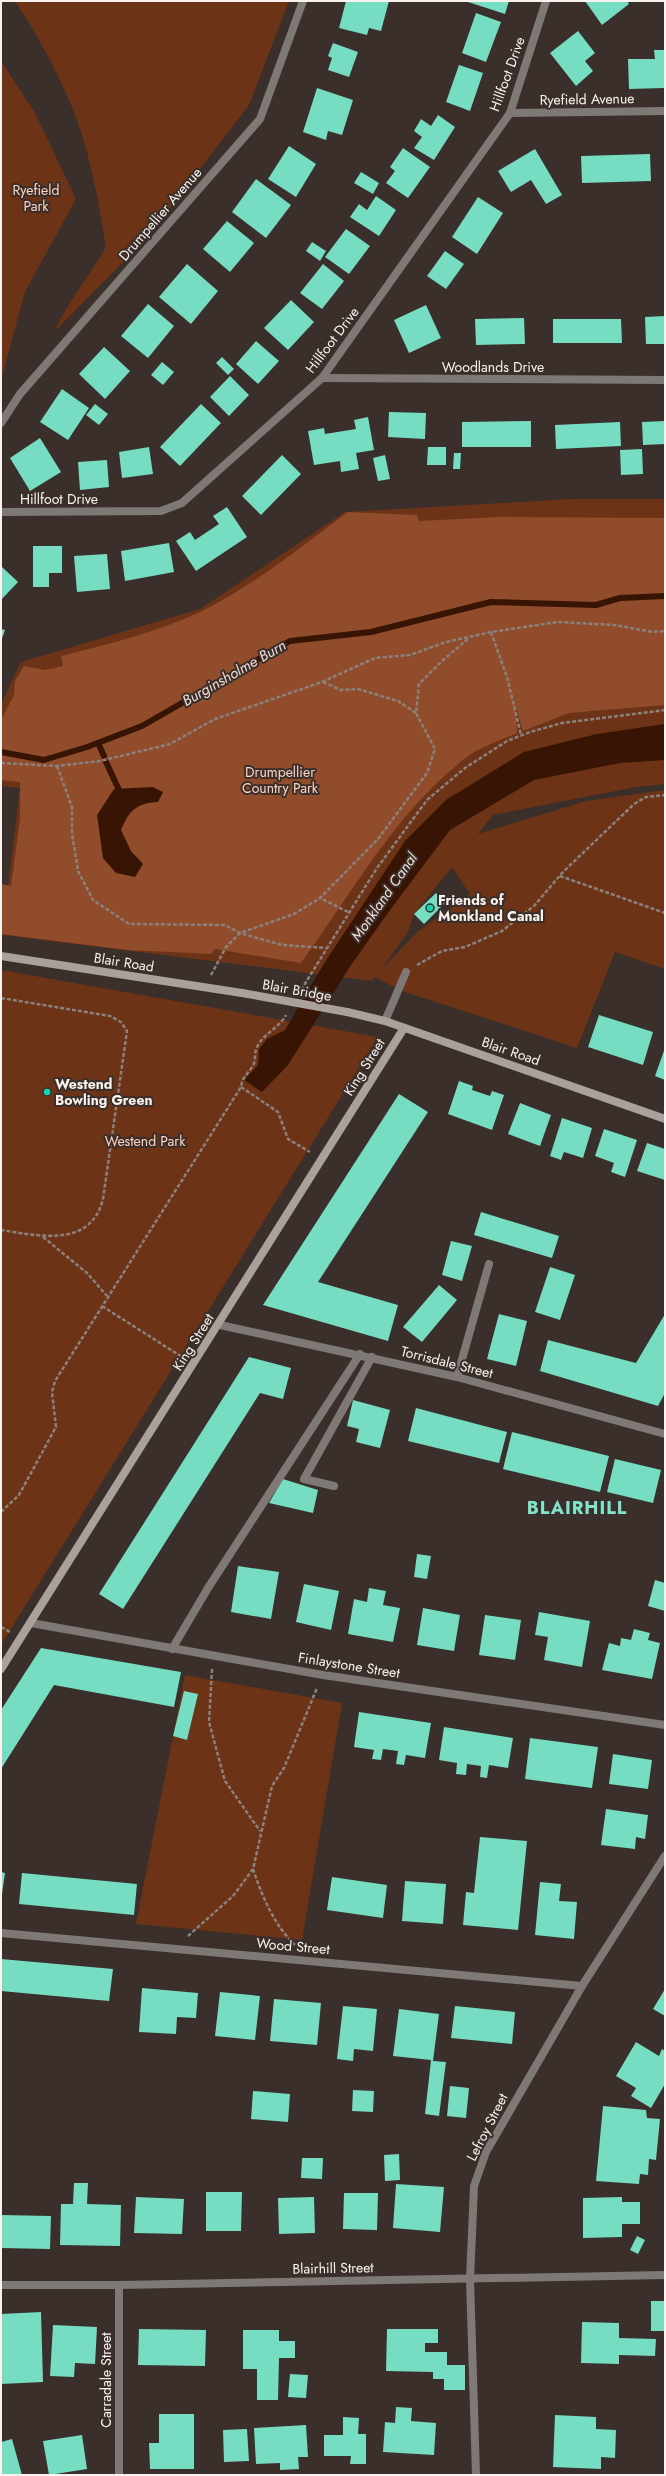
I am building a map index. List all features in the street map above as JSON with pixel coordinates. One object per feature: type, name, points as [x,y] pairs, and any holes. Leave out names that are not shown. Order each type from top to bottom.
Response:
[{"type":"street","name":"Drumpellier Avenue","points":[[1,423],[20,394],[260,119],[303,1]]},
{"type":"street","name":"Hillfoot Drive","points":[[1,512],[161,511],[182,503],[322,378],[510,113],[546,1]]},
{"type":"street","name":"Ryefield Avenue","points":[[510,113],[665,111]]},
{"type":"street","name":"Woodlands Drive","points":[[322,378],[665,380]]},
{"type":"street","name":"Blair Road","points":[[1,956],[242,993]]},
{"type":"street","points":[[385,1021],[406,972]]},
{"type":"street","name":"Blair Bridge","points":[[242,993],[347,1012]]},
{"type":"street","name":"Blair Road","points":[[347,1012],[385,1021],[665,1119]]},
{"type":"street","name":"King Street","points":[[1,1669],[220,1325],[404,1028]]},
{"type":"street","points":[[457,1377],[489,1264]]},
{"type":"street","name":"Torrisdale Street","points":[[220,1325],[360,1354],[457,1377],[665,1434]]},
{"type":"street","points":[[172,1649],[208,1588],[360,1354]]},
{"type":"street","points":[[334,1486],[304,1479],[372,1357]]},
{"type":"street","name":"Finlaystone Street","points":[[31,1622],[172,1649],[323,1675],[665,1725]]},
{"type":"street","name":"Lefroy Street","points":[[476,2475],[470,2279],[474,2186],[486,2152],[582,1986],[665,1856]]},
{"type":"street","name":"Wood Street","points":[[1,1933],[582,1986]]},
{"type":"street","name":"Blairhill Street","points":[[1,2285],[119,2285],[665,2275]]},
{"type":"street","name":"Carradale Street","points":[[119,2285],[119,2475]]},
{"type":"path","points":[[1,763],[57,766],[100,761],[170,744],[215,719],[322,682],[375,658],[410,655],[446,642],[491,632],[558,622],[614,625],[653,632],[665,631]]},
{"type":"path","points":[[491,632],[507,677],[521,735]]},
{"type":"path","points":[[416,713],[420,684],[442,661],[470,637]]},
{"type":"path","points":[[205,988],[226,947],[240,933],[294,914],[320,898],[378,839],[427,773],[435,749],[416,713],[398,701],[358,689],[341,690],[322,682]]},
{"type":"path","points":[[298,995],[348,912],[377,868],[427,800],[481,757],[521,735],[562,723],[665,710]]},
{"type":"path","points":[[57,766],[72,807],[72,834],[78,871],[93,900],[129,924],[225,925],[240,933],[282,945],[326,948]]},
{"type":"path","points":[[406,972],[442,951],[465,947],[502,931],[534,906],[560,876],[634,804],[646,797],[665,795]]},
{"type":"path","points":[[560,876],[665,913]]},
{"type":"path","points":[[320,898],[348,912]]},
{"type":"path","points":[[1,998],[110,1016],[121,1022],[127,1031],[100,1209],[95,1219],[74,1232],[43,1236],[1,1230]]},
{"type":"path","points":[[1,1512],[19,1495],[56,1427],[52,1392],[55,1381],[107,1296],[241,1087],[242,1081],[254,1064],[256,1048],[267,1032],[282,1022],[290,1009]]},
{"type":"path","points":[[241,1087],[278,1112],[288,1139],[322,1160]]},
{"type":"path","points":[[43,1236],[87,1273],[107,1296]]},
{"type":"path","points":[[102,1306],[194,1365]]},
{"type":"path","points":[[213,1655],[209,1722],[226,1781],[260,1832]]},
{"type":"path","points":[[176,1948],[208,1916],[233,1896],[253,1868],[260,1832],[272,1786],[284,1768],[323,1675]]},
{"type":"path","points":[[253,1868],[260,1891],[277,1922],[287,1937],[311,1961]]},
{"type":"green space","points":[[15,1],[289,1],[249,105],[146,239],[54,332],[66,310],[106,247],[93,175],[78,122],[52,65],[31,26]]},
{"type":"green space","name":"Ryefield Park","points":[[1,61],[35,113],[76,199],[25,292],[1,380]]},
{"type":"green space","name":"Drumpellier Country Park","points":[[572,499],[665,499],[665,784],[636,787],[493,815],[478,834],[586,801],[665,790],[665,969],[615,952],[577,1048],[402,991],[375,977],[372,981],[2,935],[20,788],[1,786],[1,704],[21,662],[200,609],[345,512]],"holes":[[[452,867],[470,894],[416,933],[380,971],[408,932],[414,914]]]},
{"type":"green space","name":"Drumpellier Country Park","points":[[348,512],[417,515],[419,521],[498,517],[665,518],[665,705],[569,713],[523,731],[516,708],[517,733],[469,755],[439,781],[416,805],[376,856],[301,963],[215,949],[211,954],[127,950],[1,934],[1,884],[11,886],[20,818],[20,782],[1,780],[1,720],[14,695],[15,681],[24,666],[45,670],[63,666],[61,656],[149,632],[200,612],[220,602],[258,578]]},
{"type":"green space","name":"Westend Park","points":[[1,970],[378,1037],[1,1645]]},
{"type":"green space","points":[[185,1675],[342,1703],[302,1940],[136,1924]]},
{"type":"water","name":"Monkland Canal","points":[[665,724],[665,760],[620,763],[534,780],[450,830],[351,965],[288,1065],[262,1092],[244,1080],[258,1065],[259,1049],[267,1039],[285,1030],[325,962],[405,841],[446,800],[524,752],[597,734]]},
{"type":"water","points":[[153,787],[163,792],[158,802],[144,804],[134,809],[130,813],[121,830],[131,851],[143,864],[135,877],[116,873],[103,858],[97,815],[114,789]]},
{"type":"building","points":[[346,1],[389,1],[381,31],[369,28],[367,35],[339,28]]},
{"type":"building","points":[[465,1],[509,1],[505,14]]},
{"type":"building","points":[[585,1],[627,1],[629,4],[602,25]]},
{"type":"building","points":[[476,13],[501,22],[486,62],[462,53]]},
{"type":"building","points":[[578,31],[595,53],[585,61],[593,71],[576,86],[550,53]]},
{"type":"building","points":[[333,43],[358,52],[349,77],[328,70],[332,58],[328,56]]},
{"type":"building","points":[[654,50],[665,50],[665,88],[629,89],[628,59],[655,59]]},
{"type":"building","points":[[459,65],[483,73],[470,111],[446,102]]},
{"type":"building","points":[[317,88],[353,100],[342,135],[328,131],[326,140],[303,132]]},
{"type":"building","points":[[438,115],[455,127],[434,160],[414,148],[422,137],[414,131],[421,119],[431,126]]},
{"type":"building","points":[[289,146],[316,164],[296,197],[268,179]]},
{"type":"building","points":[[403,148],[430,167],[408,198],[386,183],[395,171],[390,167]]},
{"type":"building","points":[[535,149],[562,195],[546,204],[531,180],[511,192],[498,171]]},
{"type":"building","points":[[650,154],[651,181],[582,183],[581,156]]},
{"type":"building","points":[[361,172],[379,183],[373,194],[354,183]]},
{"type":"building","points":[[256,179],[291,205],[266,238],[232,212]]},
{"type":"building","points":[[376,196],[396,210],[379,236],[350,217],[359,204],[367,210]]},
{"type":"building","points":[[478,197],[503,213],[477,254],[452,237]]},
{"type":"building","points":[[227,221],[254,243],[230,272],[203,249]]},
{"type":"building","points":[[346,229],[370,246],[349,274],[325,257]]},
{"type":"building","points":[[312,242],[326,251],[320,261],[306,251]]},
{"type":"building","points":[[445,251],[464,264],[446,289],[427,276]]},
{"type":"building","points":[[187,264],[218,291],[191,324],[159,297]]},
{"type":"building","points":[[323,264],[344,281],[322,309],[300,293]]},
{"type":"building","points":[[291,300],[314,322],[288,350],[264,328]]},
{"type":"building","points":[[148,304],[174,326],[148,358],[121,336]]},
{"type":"building","points":[[426,305],[441,338],[409,353],[394,320]]},
{"type":"building","points":[[665,316],[665,344],[646,344],[645,317]]},
{"type":"building","points":[[524,318],[525,344],[476,345],[475,319]]},
{"type":"building","points":[[553,319],[621,319],[622,343],[553,343]]},
{"type":"building","points":[[256,341],[279,361],[258,384],[236,364]]},
{"type":"building","points":[[104,347],[130,371],[105,399],[79,374]]},
{"type":"building","points":[[222,357],[234,369],[228,375],[216,363]]},
{"type":"building","points":[[162,362],[174,372],[163,385],[151,375]]},
{"type":"building","points":[[230,376],[249,395],[229,416],[210,397]]},
{"type":"building","points":[[62,389],[89,408],[68,440],[40,422]]},
{"type":"building","points":[[95,404],[108,414],[99,425],[86,415]]},
{"type":"building","points":[[201,404],[221,423],[180,466],[160,447]]},
{"type":"building","points":[[389,412],[426,413],[425,439],[388,437]]},
{"type":"building","points":[[368,417],[374,450],[356,453],[359,469],[341,472],[340,461],[314,465],[308,431],[324,428],[325,434],[356,429],[354,420]]},
{"type":"building","points":[[531,421],[531,447],[462,447],[462,422]]},
{"type":"building","points":[[665,421],[665,444],[643,445],[642,422]]},
{"type":"building","points":[[620,422],[621,446],[556,449],[555,425]]},
{"type":"building","points":[[40,438],[61,472],[30,491],[10,458]]},
{"type":"building","points":[[149,447],[153,474],[122,478],[119,452]]},
{"type":"building","points":[[428,447],[446,447],[446,465],[427,465]]},
{"type":"building","points":[[642,449],[643,474],[621,475],[620,450]]},
{"type":"building","points":[[454,453],[461,453],[460,469],[453,469]]},
{"type":"building","points":[[282,455],[301,474],[261,515],[242,496]]},
{"type":"building","points":[[385,455],[390,479],[378,481],[373,458]]},
{"type":"building","points":[[107,460],[109,487],[80,490],[78,462]]},
{"type":"building","points":[[227,507],[247,537],[196,571],[176,541],[190,532],[195,540],[219,524],[213,516]]},
{"type":"building","points":[[169,543],[174,572],[125,581],[121,551]]},
{"type":"building","points":[[33,546],[62,546],[62,573],[49,573],[49,587],[33,587]]},
{"type":"building","points":[[107,554],[110,589],[77,592],[74,556]]},
{"type":"building","points":[[1,566],[18,582],[1,600]]},
{"type":"building","points":[[1,629],[5,630],[1,641]]},
{"type":"building","name":"Friends of Monkland Canal","points":[[436,893],[445,903],[424,924],[414,914]]},
{"type":"building","points":[[599,1015],[653,1032],[643,1065],[588,1047]]},
{"type":"building","points":[[665,1048],[665,1080],[655,1076]]},
{"type":"building","points":[[459,1081],[473,1086],[472,1090],[490,1096],[492,1091],[504,1095],[492,1130],[448,1114]]},
{"type":"building","points":[[399,1094],[428,1112],[318,1282],[398,1305],[388,1341],[263,1305]]},
{"type":"building","points":[[520,1103],[551,1115],[540,1146],[508,1134]]},
{"type":"building","points":[[562,1118],[592,1128],[583,1158],[564,1152],[561,1160],[550,1156]]},
{"type":"building","points":[[604,1129],[637,1140],[625,1177],[611,1172],[614,1163],[595,1156]]},
{"type":"building","points":[[647,1143],[665,1149],[665,1180],[637,1171]]},
{"type":"building","points":[[481,1212],[559,1236],[552,1258],[474,1235]]},
{"type":"building","points":[[451,1241],[472,1246],[462,1281],[442,1275]]},
{"type":"building","points":[[550,1267],[575,1275],[560,1320],[535,1312]]},
{"type":"building","points":[[439,1285],[457,1300],[422,1342],[403,1327]]},
{"type":"building","points":[[499,1314],[527,1321],[516,1366],[487,1359]]},
{"type":"building","points":[[665,1314],[665,1393],[658,1406],[540,1371],[548,1340],[636,1363]]},
{"type":"building","points":[[249,1357],[291,1368],[283,1399],[260,1393],[123,1609],[99,1594]]},
{"type":"building","points":[[353,1400],[390,1410],[380,1448],[356,1442],[359,1429],[347,1426]]},
{"type":"building","points":[[416,1408],[507,1432],[499,1463],[408,1441]]},
{"type":"building","points":[[512,1432],[609,1456],[600,1492],[503,1469]]},
{"type":"building","points":[[615,1459],[661,1470],[653,1503],[607,1492]]},
{"type":"building","points":[[283,1479],[318,1490],[313,1513],[269,1503]]},
{"type":"building","points":[[417,1554],[431,1556],[427,1579],[414,1577]]},
{"type":"building","points":[[238,1566],[279,1572],[271,1619],[231,1612]]},
{"type":"building","points":[[655,1580],[665,1583],[665,1611],[648,1606]]},
{"type":"building","points":[[304,1584],[339,1591],[331,1630],[296,1622]]},
{"type":"building","points":[[369,1588],[386,1591],[383,1605],[400,1608],[393,1642],[348,1634],[354,1599],[367,1602]]},
{"type":"building","points":[[423,1608],[460,1615],[454,1651],[417,1645]]},
{"type":"building","points":[[539,1612],[590,1621],[582,1667],[544,1660],[548,1637],[535,1635]]},
{"type":"building","points":[[485,1615],[521,1620],[515,1660],[479,1655]]},
{"type":"building","points":[[634,1629],[650,1633],[648,1640],[660,1643],[652,1679],[602,1670],[609,1643],[620,1646],[621,1638],[631,1640]]},
{"type":"building","points":[[41,1648],[181,1672],[174,1707],[54,1685],[1,1769],[1,1710]]},
{"type":"building","points":[[184,1691],[198,1694],[187,1740],[173,1736]]},
{"type":"building","points":[[359,1712],[431,1723],[425,1758],[406,1755],[404,1765],[396,1764],[398,1751],[383,1749],[381,1760],[372,1759],[374,1750],[354,1747]]},
{"type":"building","points":[[444,1727],[513,1738],[508,1768],[489,1765],[487,1778],[480,1777],[481,1766],[467,1764],[466,1775],[456,1774],[457,1763],[439,1760]]},
{"type":"building","points":[[530,1738],[598,1747],[592,1788],[525,1779]]},
{"type":"building","points":[[613,1754],[652,1760],[648,1789],[609,1784]]},
{"type":"building","points":[[606,1809],[648,1815],[645,1839],[636,1837],[635,1849],[601,1845]]},
{"type":"building","points":[[480,1837],[527,1841],[518,1930],[463,1925],[466,1892],[474,1893]]},
{"type":"building","points":[[1,1872],[5,1873],[2,1894],[1,1894]]},
{"type":"building","points":[[22,1873],[137,1884],[134,1915],[19,1904]]},
{"type":"building","points":[[332,1877],[387,1885],[383,1918],[327,1910]]},
{"type":"building","points":[[405,1881],[446,1884],[443,1924],[402,1921]]},
{"type":"building","points":[[540,1882],[561,1884],[559,1901],[577,1902],[574,1939],[535,1935]]},
{"type":"building","points":[[1,1959],[113,1969],[109,2001],[1,1991]]},
{"type":"building","points":[[142,1988],[198,1993],[196,2018],[177,2017],[176,2034],[139,2032]]},
{"type":"building","points":[[665,1989],[665,2016],[653,2009]]},
{"type":"building","points":[[220,1992],[260,1996],[255,2040],[215,2036]]},
{"type":"building","points":[[274,1999],[321,2003],[317,2045],[270,2041]]},
{"type":"building","points":[[343,2006],[377,2009],[373,2051],[354,2049],[353,2061],[337,2059]]},
{"type":"building","points":[[455,2006],[515,2012],[512,2044],[451,2038]]},
{"type":"building","points":[[399,2009],[439,2014],[433,2061],[446,2062],[439,2116],[425,2114],[431,2060],[393,2056]]},
{"type":"building","points":[[636,2042],[659,2056],[662,2049],[665,2051],[665,2084],[651,2108],[631,2096],[636,2088],[616,2076]]},
{"type":"building","points":[[450,2086],[469,2088],[466,2118],[447,2116]]},
{"type":"building","points":[[353,2090],[374,2091],[373,2112],[352,2111]]},
{"type":"building","points":[[253,2091],[290,2094],[288,2122],[251,2119]]},
{"type":"building","points":[[603,2106],[646,2110],[647,2118],[660,2119],[656,2160],[649,2159],[648,2175],[640,2174],[639,2184],[596,2181]]},
{"type":"building","points":[[399,2154],[400,2180],[385,2181],[384,2155]]},
{"type":"building","points":[[302,2158],[323,2158],[322,2179],[301,2178]]},
{"type":"building","points":[[74,2183],[88,2183],[87,2204],[121,2205],[120,2246],[60,2245],[61,2204],[73,2204]]},
{"type":"building","points":[[396,2184],[444,2187],[440,2232],[393,2228]]},
{"type":"building","points":[[206,2192],[242,2192],[241,2231],[206,2231]]},
{"type":"building","points":[[344,2193],[378,2193],[377,2230],[343,2229]]},
{"type":"building","points":[[136,2197],[184,2199],[182,2234],[134,2233]]},
{"type":"building","points":[[314,2197],[315,2233],[279,2234],[278,2198]]},
{"type":"building","points":[[622,2197],[622,2202],[640,2202],[640,2224],[622,2224],[622,2237],[583,2238],[583,2198]]},
{"type":"building","points":[[1,2215],[51,2216],[50,2249],[1,2248]]},
{"type":"building","points":[[637,2236],[645,2240],[638,2254],[630,2250]]},
{"type":"building","points":[[651,2301],[665,2301],[665,2331],[651,2331]]},
{"type":"building","points":[[41,2312],[43,2382],[1,2384],[1,2314]]},
{"type":"building","points":[[582,2322],[619,2323],[619,2338],[656,2339],[655,2356],[619,2355],[619,2364],[581,2363]]},
{"type":"building","points":[[53,2325],[97,2327],[95,2364],[75,2363],[74,2377],[50,2376]]},
{"type":"building","points":[[139,2329],[206,2330],[205,2366],[138,2365]]},
{"type":"building","points":[[387,2329],[438,2329],[438,2343],[425,2343],[425,2352],[447,2352],[447,2365],[465,2365],[465,2390],[444,2390],[444,2379],[433,2379],[433,2372],[386,2371]]},
{"type":"building","points":[[243,2330],[279,2330],[279,2341],[295,2341],[295,2358],[279,2358],[278,2400],[257,2400],[257,2369],[243,2369]]},
{"type":"building","points":[[290,2374],[308,2375],[306,2398],[288,2397]]},
{"type":"building","points":[[396,2407],[412,2408],[411,2421],[436,2423],[434,2455],[383,2452],[385,2422],[395,2423]]},
{"type":"building","points":[[159,2414],[194,2414],[194,2469],[150,2469],[149,2443],[159,2443]]},
{"type":"building","points":[[555,2415],[596,2417],[596,2429],[616,2430],[615,2458],[601,2457],[601,2469],[553,2467]]},
{"type":"building","points":[[343,2417],[359,2418],[358,2434],[366,2434],[366,2464],[350,2464],[351,2456],[324,2456],[324,2435],[343,2435]]},
{"type":"building","points":[[306,2425],[308,2457],[298,2457],[299,2469],[280,2470],[280,2463],[256,2464],[254,2428]]},
{"type":"building","points":[[247,2429],[249,2461],[224,2462],[223,2430]]},
{"type":"building","points":[[82,2435],[87,2469],[49,2475],[43,2441]]},
{"type":"building","points":[[12,2439],[22,2475],[1,2475],[1,2442]]},
{"type":"waterway","name":"Burginsholme Burn","points":[[1,752],[44,760],[87,747],[142,726],[290,641],[371,632],[491,602],[596,605],[620,598],[665,596]]},
{"type":"waterway","points":[[98,743],[104,756]]},
{"type":"waterway","points":[[106,762],[119,790]]},
{"type":"place","name":"Friends of Monkland Canal","points":[[430,908]]},
{"type":"place","name":"Westend Bowling Green","points":[[47,1092]]},
{"type":"district","name":"BLAIRHILL","points":[[577,1508]]}]
